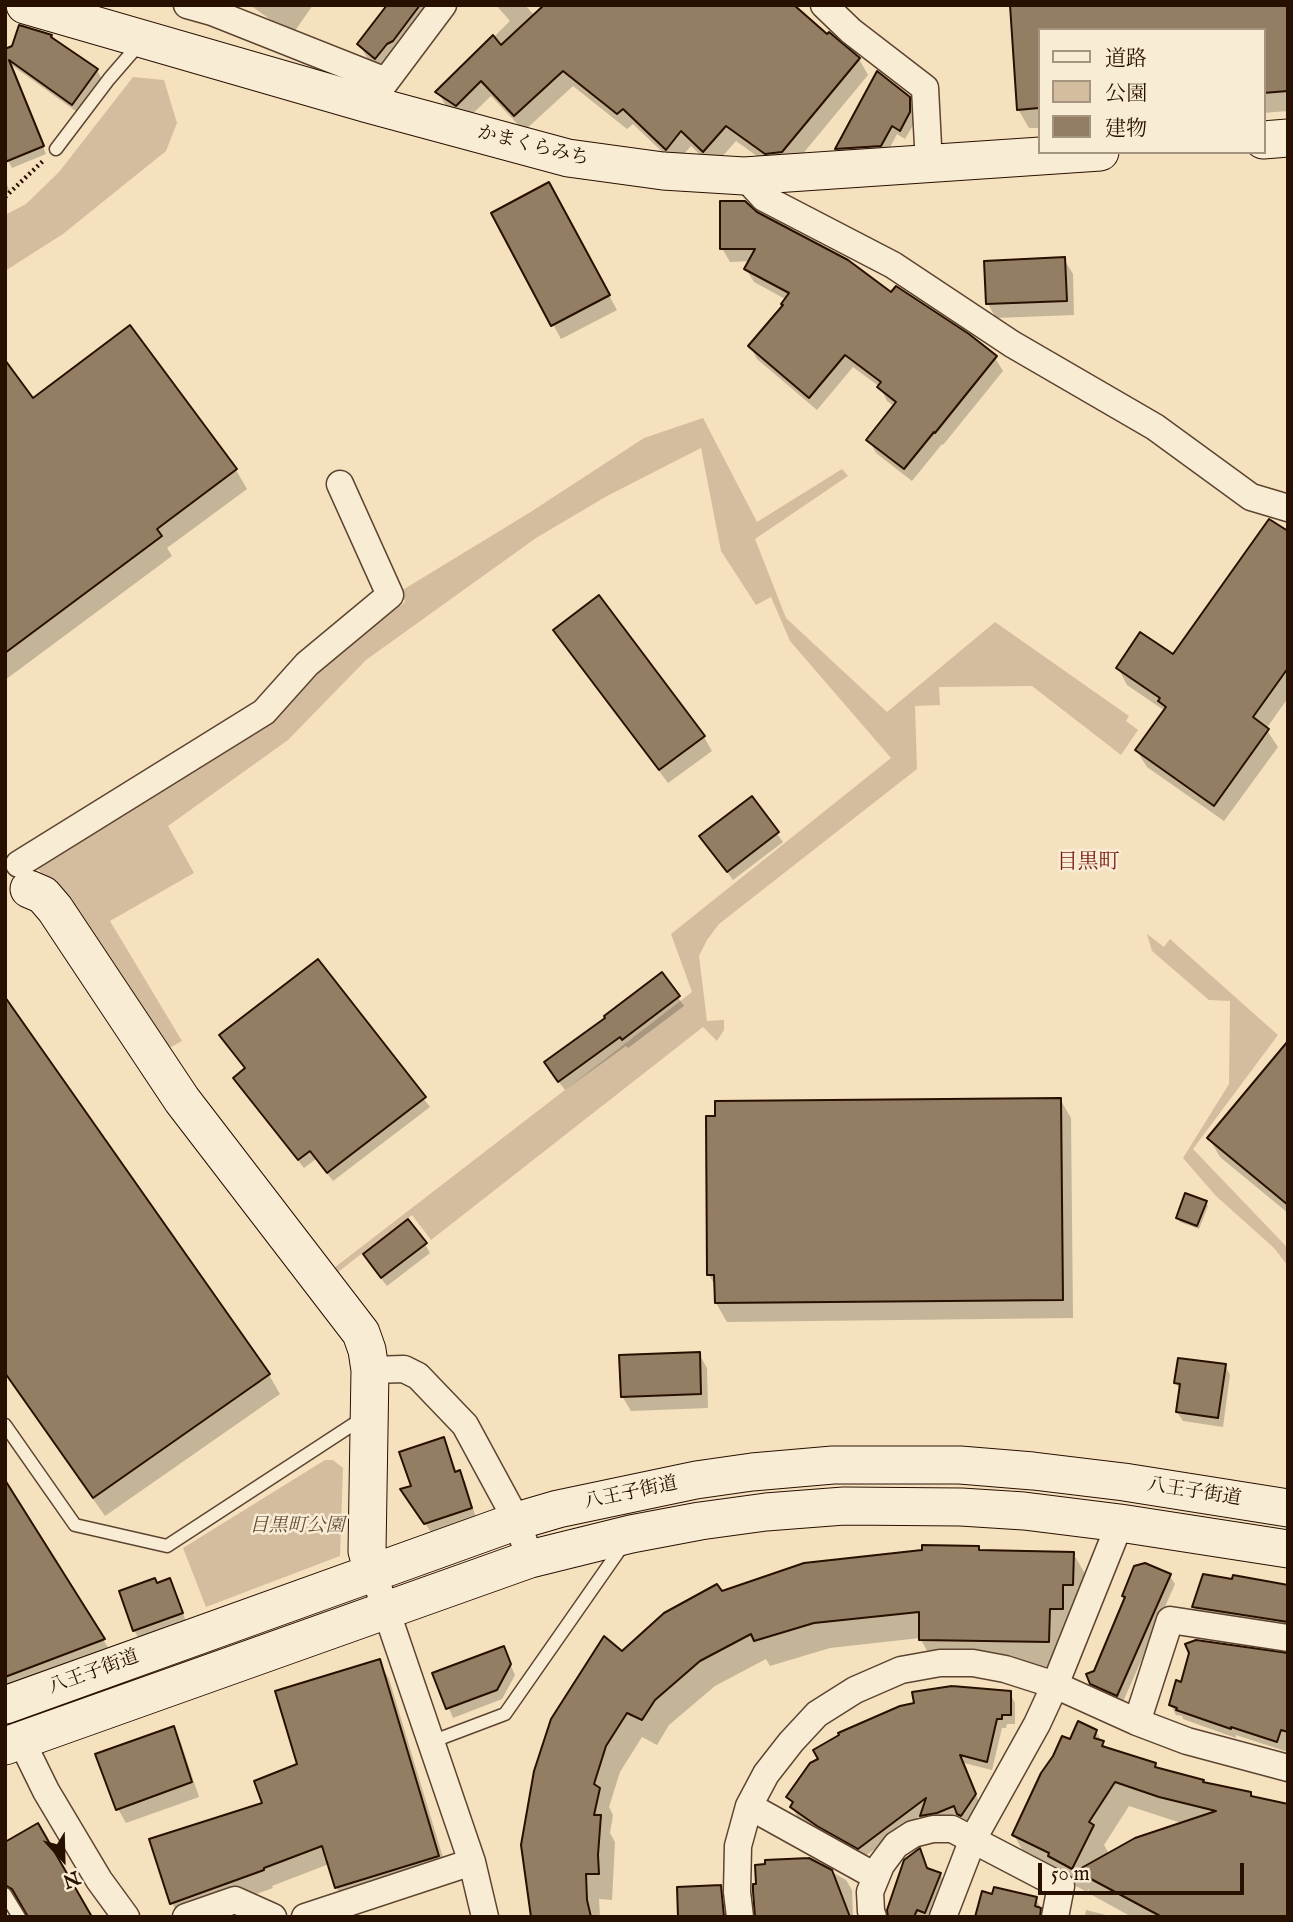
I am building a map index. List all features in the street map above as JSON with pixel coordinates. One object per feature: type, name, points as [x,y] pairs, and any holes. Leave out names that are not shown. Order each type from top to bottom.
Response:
[{"type":"street","name":"かまくらみち","points":[[25,5],[143,39],[377,93],[568,158],[663,171],[744,176],[1074,154]]},
{"type":"street","points":[[187,5],[212,12],[377,93],[443,5]]},
{"type":"street","points":[[824,5],[851,31],[925,88],[929,165]]},
{"type":"street","points":[[1265,140],[1288,138]]},
{"type":"street","points":[[744,176],[764,198],[892,265],[1012,344],[1154,427],[1251,497],[1288,508]]},
{"type":"street","points":[[340,484],[390,595],[307,664],[264,712],[14,876],[43,895],[55,909],[182,1100],[361,1332],[370,1370],[366,1551],[472,1862],[485,1917]]},
{"type":"street","points":[[370,1370],[404,1370],[418,1376],[465,1425],[517,1521],[530,1559]]},
{"type":"street","name":"八王子街道","points":[[5,1705],[517,1521],[696,1480],[833,1465],[960,1465],[1124,1482],[1288,1508]]},
{"type":"street","name":"八王子街道","points":[[13,1743],[530,1559],[631,1534],[726,1517],[844,1506],[961,1507],[1024,1511],[1119,1523],[1288,1549]]},
{"type":"street","points":[[943,1917],[973,1839],[1037,1724],[1055,1685],[1119,1523]]},
{"type":"street","points":[[1137,1722],[1170,1620],[1288,1638]]},
{"type":"street","points":[[740,1917],[737,1892],[738,1846],[749,1806],[766,1774],[817,1714],[855,1690],[901,1671],[940,1662],[973,1663],[1005,1669],[1055,1685],[1187,1741],[1288,1768]]},
{"type":"street","points":[[13,1743],[46,1791],[99,1880],[126,1917]]},
{"type":"street","points":[[749,1806],[875,1876]]},
{"type":"street","points":[[873,1917],[870,1892],[875,1876],[896,1845],[913,1834],[933,1829],[952,1829],[1061,1886],[1055,1917]]},
{"type":"street","points":[[305,1917],[472,1862]]},
{"type":"street","points":[[186,1917],[235,1900],[273,1917]]},
{"type":"lane","points":[[56,149],[143,39]]},
{"type":"lane","points":[[5,1425],[75,1525],[167,1546],[369,1414]]},
{"type":"lane","points":[[431,1742],[505,1714],[631,1534]]},
{"type":"lane","points":[[5,1894],[19,1917]]},
{"type":"path","points":[[5,197],[56,149]]},
{"type":"green space","points":[[133,77],[164,80],[177,123],[166,151],[63,234],[5,271],[5,215],[26,204],[59,172]]},
{"type":"green space","points":[[703,418],[757,522],[842,469],[848,476],[755,539],[786,618],[887,712],[995,622],[1129,716],[1126,721],[1138,730],[1121,755],[1032,686],[939,687],[940,705],[915,706],[917,769],[719,924],[707,940],[699,956],[707,1021],[724,1020],[724,1030],[717,1041],[703,1027],[431,1240],[412,1215],[338,1272],[334,1268],[692,992],[671,934],[891,758],[790,641],[771,597],[756,605],[721,551],[701,448],[607,496],[536,538],[366,660],[288,740],[168,826],[194,873],[110,921],[182,1041],[162,1052],[73,909],[36,867],[317,671],[405,602],[401,591],[529,513],[644,438]]},
{"type":"green space","points":[[1147,934],[1164,947],[1170,939],[1278,1035],[1193,1149],[1288,1249],[1288,1266],[1274,1248],[1216,1196],[1183,1158],[1229,1084],[1230,1001],[1209,1000],[1152,951]]},
{"type":"green space","name":"目黒町公園","points":[[325,1460],[333,1460],[343,1468],[340,1556],[206,1607],[183,1548]]},
{"type":"building","points":[[387,5],[420,5],[393,41],[387,44],[375,59],[357,44]]},
{"type":"building","points":[[544,5],[794,5],[860,58],[782,152],[765,154],[726,126],[703,152],[681,131],[666,150],[623,109],[617,114],[563,71],[514,116],[481,81],[456,106],[435,92],[493,35],[501,45]]},
{"type":"building","points":[[1010,5],[1288,5],[1288,91],[1265,93],[1265,28],[1038,28],[1038,108],[1017,110]]},
{"type":"building","points":[[19,25],[52,35],[51,37],[98,69],[72,105],[9,60],[44,146],[5,162],[5,49],[12,46]]},
{"type":"building","points":[[877,71],[910,97],[910,112],[900,131],[892,126],[881,146],[835,149]]},
{"type":"building","points":[[549,182],[610,295],[551,326],[491,213]]},
{"type":"building","points":[[720,201],[745,201],[757,212],[848,260],[891,292],[896,286],[969,334],[997,356],[904,469],[866,440],[896,402],[877,387],[881,382],[845,355],[809,398],[748,346],[783,305],[781,304],[789,293],[744,269],[755,249],[720,249]]},
{"type":"building","points":[[1065,257],[1067,301],[986,304],[984,261]]},
{"type":"building","points":[[130,325],[237,469],[157,529],[162,536],[5,653],[5,360],[33,398]]},
{"type":"building","points":[[1269,519],[1288,531],[1288,668],[1253,717],[1269,729],[1214,806],[1135,750],[1166,707],[1158,701],[1160,698],[1116,668],[1140,632],[1173,654]]},
{"type":"building","points":[[599,595],[705,736],[659,770],[553,630]]},
{"type":"building","points":[[752,796],[779,832],[727,872],[699,836]]},
{"type":"building","points":[[318,959],[426,1097],[327,1173],[310,1151],[298,1160],[233,1078],[245,1068],[219,1035]]},
{"type":"building","points":[[662,972],[680,996],[622,1040],[620,1037],[558,1082],[544,1062]]},
{"type":"building","points":[[5,997],[270,1374],[93,1498],[5,1373]]},
{"type":"building","points":[[1288,1041],[1288,1205],[1207,1138]]},
{"type":"building","points":[[1061,1098],[1063,1300],[715,1303],[714,1275],[707,1275],[706,1116],[715,1116],[715,1101]]},
{"type":"building","points":[[1185,1193],[1207,1201],[1197,1226],[1176,1218]]},
{"type":"building","points":[[408,1219],[427,1243],[381,1278],[363,1254]]},
{"type":"building","points":[[700,1352],[701,1394],[621,1397],[619,1355]]},
{"type":"building","points":[[1178,1358],[1226,1364],[1218,1418],[1176,1412],[1180,1384],[1174,1383]]},
{"type":"building","points":[[444,1437],[455,1472],[460,1470],[472,1508],[424,1524],[400,1489],[411,1486],[399,1452]]},
{"type":"building","points":[[5,1480],[105,1639],[5,1677]]},
{"type":"building","points":[[922,1545],[979,1546],[979,1550],[1074,1552],[1073,1585],[1063,1585],[1063,1609],[1050,1609],[1049,1642],[919,1640],[919,1612],[814,1623],[754,1641],[751,1634],[700,1661],[655,1700],[642,1720],[627,1713],[606,1746],[594,1784],[600,1788],[594,1815],[601,1815],[599,1874],[586,1874],[591,1917],[531,1917],[521,1845],[534,1771],[551,1719],[604,1636],[622,1651],[664,1613],[717,1584],[722,1591],[804,1563],[922,1550]]},
{"type":"building","points":[[1145,1563],[1171,1574],[1117,1696],[1090,1684],[1086,1674],[1094,1671],[1125,1597],[1122,1596],[1134,1566]]},
{"type":"building","points":[[1203,1574],[1232,1579],[1233,1575],[1288,1585],[1288,1622],[1192,1607]]},
{"type":"building","points":[[155,1578],[157,1583],[170,1578],[183,1613],[133,1631],[119,1591]]},
{"type":"building","points":[[1196,1640],[1288,1653],[1288,1732],[1281,1730],[1277,1742],[1231,1729],[1176,1710],[1177,1708],[1169,1705],[1176,1680],[1181,1682],[1189,1653],[1185,1644]]},
{"type":"building","points":[[504,1646],[511,1664],[497,1690],[446,1709],[432,1673]]},
{"type":"building","points":[[380,1659],[439,1856],[335,1888],[322,1846],[170,1904],[149,1839],[262,1803],[254,1781],[297,1764],[275,1691]]},
{"type":"building","points":[[952,1686],[1011,1691],[1011,1715],[1002,1715],[1002,1719],[997,1719],[987,1762],[960,1755],[976,1794],[961,1816],[957,1814],[954,1806],[920,1816],[926,1798],[858,1849],[790,1807],[793,1802],[786,1797],[810,1763],[818,1759],[813,1750],[839,1735],[838,1733],[900,1706],[914,1703],[912,1692]]},
{"type":"building","points":[[1078,1721],[1097,1730],[1094,1738],[1104,1741],[1102,1746],[1156,1763],[1155,1767],[1204,1780],[1203,1782],[1251,1792],[1251,1796],[1288,1804],[1288,1917],[1162,1917],[1076,1871],[1135,1838],[1216,1811],[1159,1797],[1115,1782],[1089,1822],[1094,1825],[1072,1869],[1048,1856],[1049,1853],[1012,1835],[1062,1736],[1070,1739]]},
{"type":"building","points":[[174,1726],[192,1782],[116,1810],[95,1754]]},
{"type":"building","points":[[38,1823],[92,1917],[28,1917],[12,1889],[5,1885],[5,1842]]},
{"type":"building","points":[[920,1848],[927,1868],[941,1873],[925,1913],[917,1910],[914,1917],[888,1917],[887,1910],[904,1860]]},
{"type":"building","points":[[809,1858],[832,1870],[850,1917],[755,1917],[755,1865],[765,1864],[765,1860]]},
{"type":"building","points":[[721,1885],[724,1917],[678,1917],[677,1887]]},
{"type":"building","points":[[994,1887],[1037,1897],[1035,1906],[1041,1908],[1040,1917],[975,1917],[982,1891],[992,1894]]},
{"type":"district","name":"目黒町","points":[[1088,864]]}]
